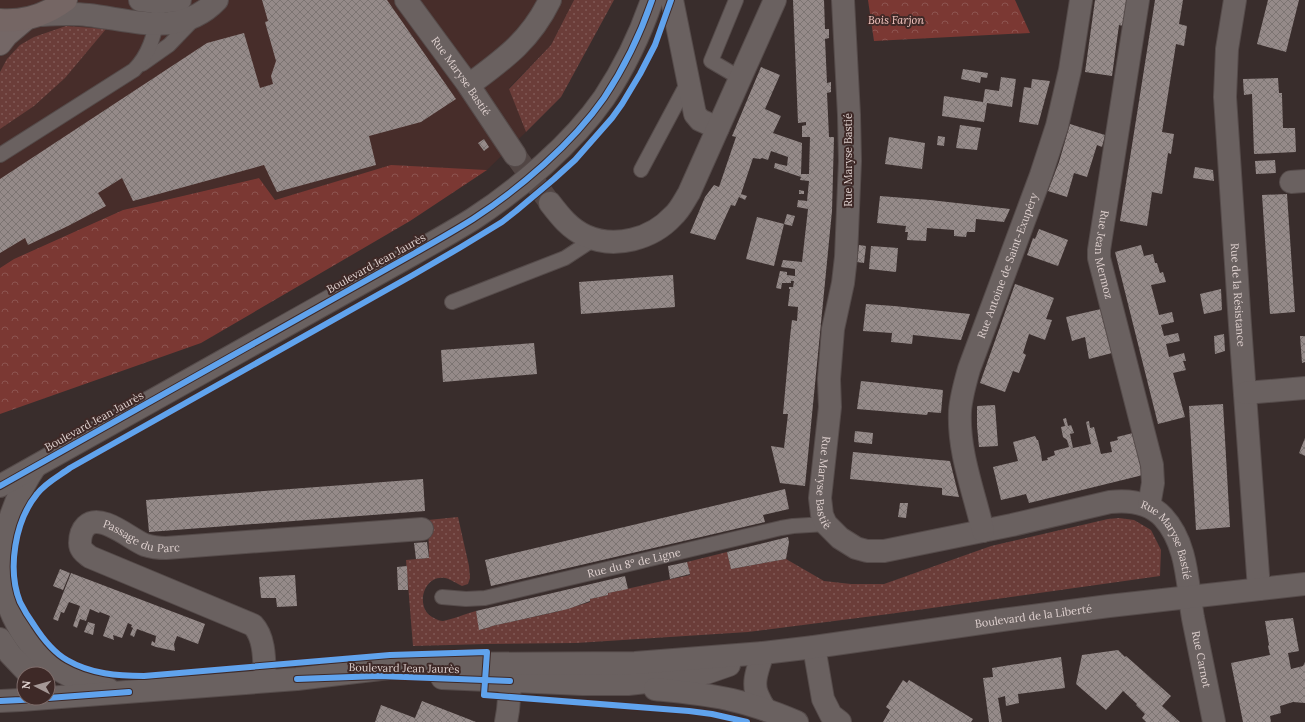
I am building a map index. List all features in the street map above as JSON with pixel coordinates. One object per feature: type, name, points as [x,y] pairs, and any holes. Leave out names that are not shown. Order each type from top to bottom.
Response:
[{"type":"highway","points":[[0,20],[34,17],[53,9],[66,0]]},
{"type":"main road","points":[[0,44],[11,31],[34,17]]},
{"type":"street","points":[[34,17],[87,15],[156,24],[177,22],[198,15],[217,0]]},
{"type":"street","name":"Rue Maryse Bastié","points":[[406,0],[468,86],[515,155]]},
{"type":"street","points":[[468,86],[517,48],[544,13],[550,0]]},
{"type":"street","name":"Boulevard Jean Jaurès","points":[[129,692],[107,689],[74,679],[46,662],[33,649],[20,631],[8,606],[0,574],[4,537],[19,495],[31,473],[38,464],[415,253],[472,219],[504,197],[554,154],[581,126],[603,99],[624,66],[652,0]]},
{"type":"street","points":[[672,0],[695,114],[700,120],[718,128]]},
{"type":"street","points":[[550,203],[570,226],[586,236],[594,239],[616,242],[638,238],[658,229],[674,216],[689,193],[775,0]]},
{"type":"street","name":"Rue Maryse Bastié","points":[[843,0],[849,115],[850,161],[848,224],[845,271],[834,319],[832,336],[829,378],[830,407],[820,498],[822,516],[826,524],[833,532],[848,544],[856,548],[884,551],[983,531],[1110,502],[1130,501],[1141,503],[1149,506],[1163,516],[1178,540],[1185,564],[1189,597]]},
{"type":"street","name":"Rue Antoine de Saint-Exupéry","points":[[983,531],[962,443],[960,422],[962,396],[969,369],[1041,175],[1057,126],[1070,70],[1081,0]]},
{"type":"street","name":"Rue Jean Mermoz","points":[[1138,0],[1099,258],[1152,465],[1153,483],[1149,506]]},
{"type":"street","name":"Rue de la Résistance","points":[[1235,0],[1227,49],[1225,97],[1259,589]]},
{"type":"street","points":[[1245,393],[1305,388]]},
{"type":"street","points":[[1,486],[38,464]]},
{"type":"street","name":"Passage du Parc","points":[[265,682],[261,638],[253,625],[90,557],[83,552],[80,545],[80,537],[85,526],[91,523],[103,523],[112,526],[145,545],[166,548],[422,529]]},
{"type":"street","name":"Boulevard de la Liberté","points":[[763,653],[1002,620],[1305,584]]},
{"type":"street","name":"Rue Carnot","points":[[1189,597],[1214,722]]},
{"type":"street","points":[[0,639],[10,654],[21,666]]},
{"type":"street","points":[[814,647],[823,699],[828,710],[840,722]]},
{"type":"street","points":[[763,653],[756,678],[755,688],[757,696],[766,710]]},
{"type":"street","name":"Boulevard Jean Jaurès","points":[[56,693],[129,692],[297,679],[511,673],[763,653]]},
{"type":"street","name":"Boulevard Jean Jaurès","points":[[511,673],[618,684],[646,682],[706,672],[763,653]]},
{"type":"street","points":[[506,722],[511,673]]},
{"type":"street","points":[[618,684],[720,697],[740,701],[797,722]]},
{"type":"street","name":"Boulevard Jean Jaurès","points":[[0,700],[16,698]]},
{"type":"lane","points":[[736,0],[711,61],[740,78]]},
{"type":"lane","points":[[134,70],[142,62],[148,52],[156,24],[160,1]]},
{"type":"lane","points":[[0,155],[134,70],[169,44],[198,15]]},
{"type":"lane","points":[[641,170],[688,82]]},
{"type":"lane","points":[[452,302],[565,258],[594,239]]},
{"type":"lane","name":"Rue du 8° de Ligne","points":[[442,597],[466,599],[485,598],[781,528],[826,524]]},
{"type":"shaded area","points":[[0,0],[574,0],[551,45],[509,88],[526,132],[487,170],[391,166],[275,200],[259,178],[123,210],[14,259],[0,268]]},
{"type":"shaded area","points":[[574,0],[614,0],[561,97],[526,132],[509,89],[551,45]]},
{"type":"shaded area","points":[[66,26],[106,29],[65,78],[34,106],[0,129],[0,72],[7,59],[20,45],[34,37]]},
{"type":"shaded area","points":[[458,517],[469,566],[470,578],[468,584],[462,586],[445,578],[437,578],[431,581],[424,593],[424,607],[428,614],[443,621],[476,611],[480,630],[556,612],[590,602],[590,599],[608,595],[608,593],[690,575],[687,562],[727,552],[731,569],[786,559],[824,581],[851,584],[884,584],[991,546],[1108,519],[1119,518],[1134,520],[1151,530],[1161,550],[1160,576],[748,632],[576,643],[413,646],[406,560],[429,558],[428,520]]},
{"type":"green space","name":"Bois Farjon","points":[[868,0],[1015,0],[1030,33],[874,41]]},
{"type":"green space","points":[[391,165],[487,170],[410,221],[201,343],[0,414],[0,268],[14,259],[123,210],[259,178],[275,200]]},
{"type":"building","points":[[262,0],[387,0],[456,99],[421,122],[369,136],[376,165],[277,192],[264,165],[133,201],[122,178],[98,193],[106,206],[28,245],[25,238],[0,253],[0,179],[207,43],[244,33],[260,88],[273,84],[271,76],[276,61],[265,22],[268,21]]},
{"type":"building","points":[[793,0],[824,0],[825,29],[829,29],[829,38],[825,39],[827,83],[831,82],[831,92],[827,93],[829,137],[834,137],[832,211],[805,486],[780,483],[771,446],[784,448],[788,414],[783,414],[790,337],[792,320],[797,321],[798,307],[788,306],[789,287],[793,287],[794,281],[791,281],[791,283],[782,283],[781,289],[776,288],[780,271],[787,272],[787,275],[795,276],[795,269],[781,267],[783,260],[802,262],[808,209],[797,207],[798,200],[807,201],[809,181],[800,180],[801,177],[774,168],[775,163],[787,166],[788,157],[771,151],[768,160],[753,158],[741,194],[747,196],[745,200],[739,197],[735,206],[731,205],[715,240],[690,233],[705,197],[714,185],[719,187],[736,137],[732,136],[761,67],[780,75],[765,109],[781,116],[773,133],[802,143],[801,174],[809,174],[810,137],[802,137],[802,126],[806,125],[806,122],[798,123]]},
{"type":"building","points":[[1095,0],[1127,0],[1123,26],[1119,25],[1112,76],[1085,72]]},
{"type":"building","points":[[1155,0],[1183,0],[1179,24],[1187,26],[1184,46],[1176,44],[1162,132],[1174,134],[1171,154],[1168,153],[1162,194],[1152,192],[1147,226],[1120,221]]},
{"type":"building","points":[[1268,0],[1299,0],[1286,52],[1257,44]]},
{"type":"building","points":[[963,69],[988,73],[987,78],[981,77],[980,83],[961,79]]},
{"type":"building","points":[[1001,77],[1016,79],[1012,107],[987,103],[984,122],[942,116],[944,96],[983,102],[985,89],[999,91]]},
{"type":"building","points":[[1278,78],[1279,93],[1282,93],[1283,128],[1295,128],[1296,152],[1254,154],[1252,94],[1244,95],[1243,79]]},
{"type":"building","points":[[1032,79],[1050,81],[1038,125],[1019,122],[1024,87],[1031,88]]},
{"type":"building","points":[[1070,124],[1105,135],[1102,147],[1097,145],[1087,177],[1074,173],[1067,197],[1048,191],[1059,162]]},
{"type":"building","points":[[960,125],[981,128],[977,150],[956,148]]},
{"type":"building","points":[[938,136],[945,137],[944,146],[937,145]]},
{"type":"building","points":[[889,137],[925,143],[922,169],[885,164]]},
{"type":"building","points":[[484,139],[489,147],[484,151],[478,143]]},
{"type":"building","points":[[1275,160],[1276,173],[1256,174],[1255,161]]},
{"type":"building","points":[[1195,167],[1213,170],[1214,181],[1193,178]]},
{"type":"building","points":[[799,190],[804,191],[804,194],[799,194]]},
{"type":"building","points":[[1287,194],[1295,312],[1270,314],[1262,195]]},
{"type":"building","points":[[880,196],[1010,209],[1004,222],[976,219],[975,232],[967,232],[966,237],[954,236],[954,230],[927,228],[926,241],[907,240],[908,232],[905,232],[906,226],[877,223]]},
{"type":"building","points":[[787,214],[795,216],[792,226],[784,224]]},
{"type":"building","points":[[757,217],[784,224],[774,266],[746,259]]},
{"type":"building","points":[[1039,229],[1068,240],[1058,266],[1027,255],[1033,238],[1035,239]]},
{"type":"building","points":[[859,245],[866,246],[864,263],[857,262]]},
{"type":"building","points":[[1141,245],[1144,256],[1153,254],[1155,263],[1157,263],[1160,273],[1163,272],[1166,282],[1151,285],[1159,315],[1172,312],[1174,322],[1161,325],[1164,336],[1178,333],[1180,341],[1166,344],[1169,357],[1184,353],[1186,361],[1183,361],[1186,370],[1173,373],[1185,417],[1158,424],[1115,252]]},
{"type":"building","points":[[871,246],[898,248],[896,272],[869,269]]},
{"type":"building","points":[[673,275],[675,307],[581,314],[579,282]]},
{"type":"building","points":[[1015,284],[1054,298],[1046,319],[1052,320],[1045,340],[1029,334],[1023,353],[1026,355],[1019,373],[1013,371],[1005,392],[980,383]]},
{"type":"building","points":[[1221,289],[1222,310],[1204,314],[1200,294]]},
{"type":"building","points":[[866,304],[970,314],[961,340],[913,335],[912,344],[891,342],[892,333],[863,331]]},
{"type":"building","points":[[1101,309],[1112,353],[1089,359],[1085,337],[1072,341],[1066,317]]},
{"type":"building","points":[[1224,334],[1225,351],[1215,354],[1214,336]]},
{"type":"building","points":[[1300,336],[1305,336],[1305,362],[1302,363]]},
{"type":"building","points":[[534,343],[537,374],[443,382],[441,350]]},
{"type":"building","points":[[861,381],[943,390],[941,413],[928,412],[927,415],[857,409]]},
{"type":"building","points":[[1223,404],[1230,527],[1196,530],[1189,406]]},
{"type":"building","points":[[995,405],[998,446],[979,447],[977,406]]},
{"type":"building","points":[[1066,418],[1068,426],[1071,425],[1074,433],[1070,434],[1073,448],[1091,444],[1086,422],[1089,421],[1090,428],[1094,427],[1101,454],[1112,452],[1110,442],[1118,440],[1117,437],[1133,433],[1143,475],[1029,503],[1026,494],[1001,500],[993,467],[1018,461],[1013,442],[1035,436],[1038,440],[1042,461],[1048,460],[1047,458],[1055,455],[1054,451],[1069,447],[1067,440],[1063,437],[1061,427],[1065,426],[1063,419]]},
{"type":"building","points":[[855,431],[873,433],[872,444],[854,442]]},
{"type":"building","points":[[1305,438],[1305,456],[1299,453]]},
{"type":"building","points":[[853,452],[950,461],[959,497],[942,495],[942,488],[850,479]]},
{"type":"building","points":[[423,479],[425,511],[149,532],[146,500]]},
{"type":"building","points":[[785,489],[789,509],[763,515],[765,522],[491,586],[485,560]]},
{"type":"building","points":[[900,503],[908,503],[906,518],[898,517]]},
{"type":"building","points":[[788,537],[789,542],[786,559],[731,569],[727,552]]},
{"type":"building","points":[[427,542],[429,558],[416,559],[414,543]]},
{"type":"building","points":[[687,562],[690,574],[670,579],[668,566]]},
{"type":"building","points":[[407,566],[408,590],[398,590],[397,567]]},
{"type":"building","points":[[60,569],[70,573],[63,590],[53,586]]},
{"type":"building","points":[[71,573],[205,624],[198,644],[177,636],[174,644],[175,651],[156,647],[151,645],[152,641],[155,643],[156,636],[137,629],[134,637],[130,635],[133,628],[131,627],[132,625],[128,623],[122,638],[113,635],[114,640],[103,636],[110,616],[90,609],[86,621],[80,619],[77,628],[73,626],[80,606],[69,602],[64,613],[61,612],[58,621],[53,619]]},
{"type":"building","points":[[295,575],[297,606],[277,607],[276,598],[261,598],[259,577]]},
{"type":"building","points":[[625,576],[628,589],[608,593],[608,595],[590,599],[590,601],[568,609],[479,630],[476,611]]},
{"type":"building","points":[[1293,618],[1299,651],[1288,653],[1291,669],[1303,666],[1305,662],[1305,703],[1293,702],[1280,706],[1281,713],[1270,716],[1271,722],[1243,722],[1231,663],[1270,655],[1265,621]]},
{"type":"building","points":[[88,622],[95,624],[93,635],[84,632]]},
{"type":"building","points":[[1118,650],[1171,696],[1162,706],[1180,722],[1146,722],[1142,718],[1145,714],[1123,691],[1106,710],[1076,684],[1082,655]]},
{"type":"building","points":[[1061,657],[1065,688],[1018,694],[1019,703],[1006,706],[1005,696],[998,698],[1002,722],[989,722],[983,678],[993,677],[992,668]]},
{"type":"building","points":[[903,680],[907,683],[909,680],[973,719],[971,722],[883,722],[890,710],[886,707]]},
{"type":"building","points":[[422,701],[476,722],[375,722],[381,705],[415,718]]},
{"type":"tunnel","points":[[515,155],[550,203]]},
{"type":"cycle path","points":[[0,486],[444,236],[491,207],[526,180],[561,149],[591,115],[604,98],[631,51],[652,0]]},
{"type":"cycle path","points":[[671,0],[655,45],[622,104],[612,118],[575,160],[554,179],[502,222],[461,247],[70,468],[52,480],[37,494],[29,505],[23,518],[15,546],[14,575],[20,602],[30,620],[49,645],[67,660],[76,665],[95,671],[144,676],[390,655],[487,652],[484,695],[689,711],[712,714],[747,722]]},
{"type":"cycle path","points":[[297,679],[379,676],[510,681]]},
{"type":"cycle path","points":[[0,701],[129,692]]}]
